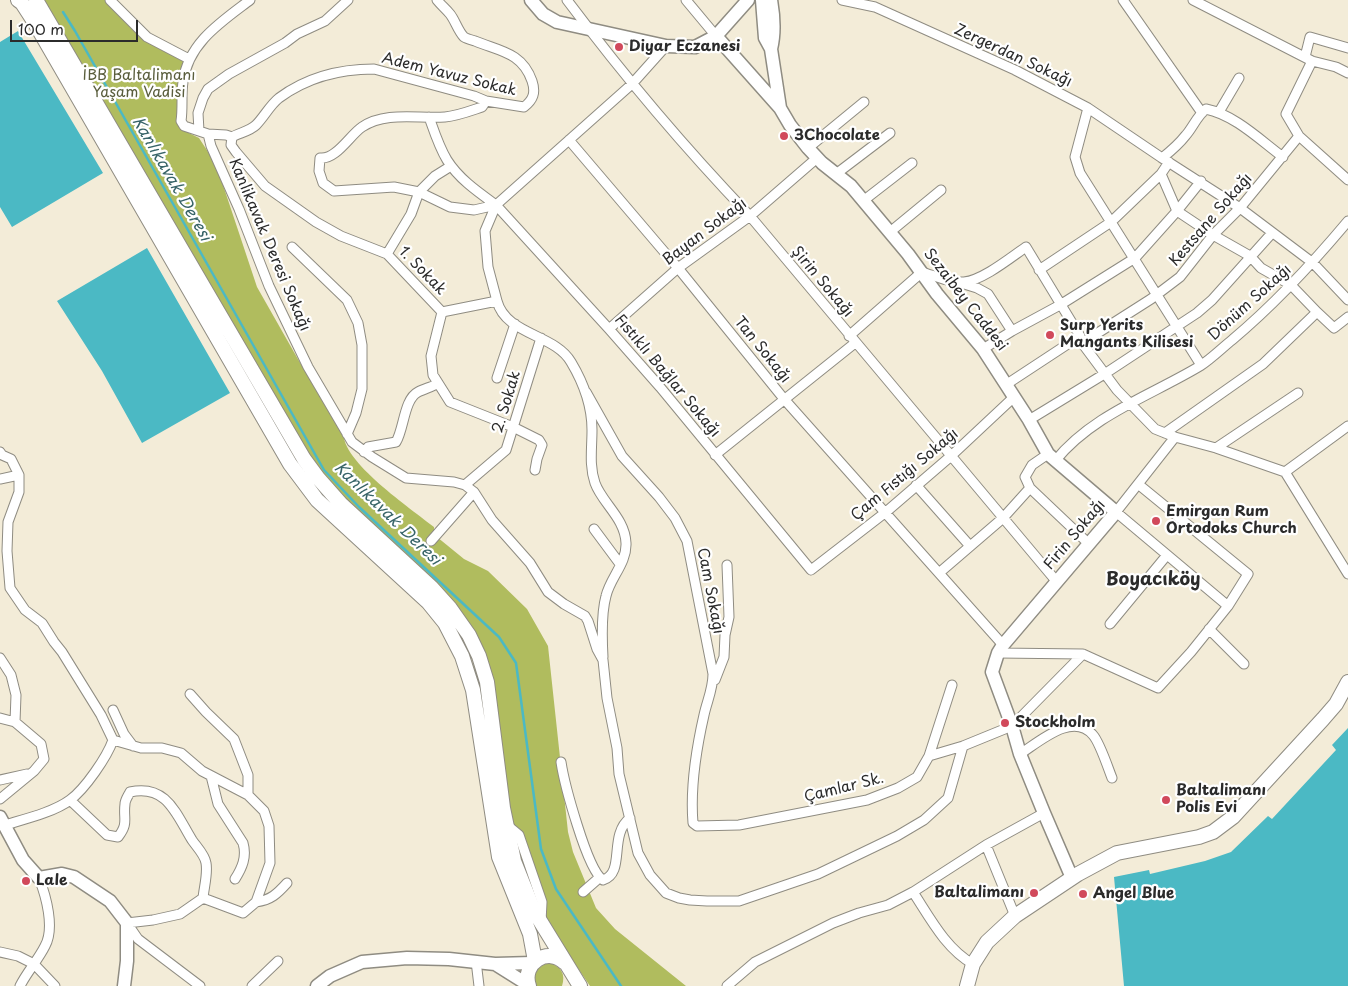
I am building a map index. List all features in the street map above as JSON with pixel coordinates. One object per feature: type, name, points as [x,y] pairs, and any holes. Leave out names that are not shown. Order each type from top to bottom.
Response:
[{"type":"main road","points":[[18,0],[36,23],[290,464],[316,500],[428,602],[445,624],[462,656],[473,690],[499,857],[530,934],[534,962]]},
{"type":"main road","points":[[36,0],[304,459],[341,504],[432,588],[450,608],[469,635],[479,656],[487,682],[506,825],[514,860],[534,910],[580,986]]},
{"type":"main road","points":[[967,986],[973,964],[987,942],[1020,913],[1072,878],[1117,853],[1199,837],[1213,832],[1222,826],[1233,817],[1323,719],[1336,704],[1348,682]]},
{"type":"main road","points":[[528,985],[528,969],[534,962],[544,956],[550,956],[563,960],[569,968],[570,986]]},
{"type":"street","points":[[110,0],[147,37],[188,59]]},
{"type":"street","points":[[232,137],[226,134],[203,133],[184,126],[181,121],[183,82],[188,59],[202,41],[218,24],[250,0]]},
{"type":"street","points":[[203,133],[198,113],[208,89],[229,74],[285,43],[297,34],[326,21],[348,0]]},
{"type":"street","name":"Adem Yavuz Sokak","points":[[232,137],[254,127],[278,99],[317,78],[340,72],[374,69],[486,100],[524,107],[529,103],[534,95],[532,79],[527,71],[504,50],[464,37],[450,14],[437,0]]},
{"type":"street","points":[[531,0],[542,14],[557,22],[666,46],[695,47],[716,36],[748,0]]},
{"type":"street","name":"Şirin Sokağı","points":[[568,0],[632,84],[710,174],[750,216],[852,340],[1057,582]]},
{"type":"street","name":"Sezaibey Caddesi","points":[[686,0],[780,108],[790,125],[808,148],[817,158],[851,186],[890,232],[937,294],[983,349],[1052,457],[1228,606]]},
{"type":"street","points":[[762,0],[765,38],[771,49],[780,108]]},
{"type":"street","points":[[771,0],[774,15],[774,38],[771,49]]},
{"type":"street","name":"Zergerdan Sokağı","points":[[842,0],[875,7],[895,15],[1015,70],[1088,108],[1240,208],[1313,263]]},
{"type":"street","points":[[1123,0],[1202,113]]},
{"type":"street","points":[[1193,0],[1309,59],[1336,67],[1348,73]]},
{"type":"street","points":[[1348,48],[1310,37],[1309,59],[1286,114],[1299,136],[1348,180]]},
{"type":"street","points":[[603,660],[602,642],[606,596],[620,564],[626,543],[615,512],[602,497],[595,484],[590,461],[592,429],[586,392],[571,361],[563,352],[515,324],[498,308],[488,267],[484,231],[496,205],[632,84],[666,46]]},
{"type":"street","points":[[758,85],[775,78]]},
{"type":"street","points":[[1218,112],[1239,78]]},
{"type":"street","points":[[486,100],[482,107],[446,117],[389,118],[371,123],[362,127],[334,154],[326,159],[320,158],[319,171],[323,183],[334,191],[394,187],[419,192],[450,207],[474,210],[496,205]]},
{"type":"street","points":[[808,148],[864,102]]},
{"type":"street","points":[[1088,108],[1075,157],[1080,173],[1201,365]]},
{"type":"street","points":[[1039,270],[1111,222],[1161,174],[1166,160],[1172,151],[1206,110],[1218,112],[1235,121],[1284,157]]},
{"type":"street","name":"Fıstıklı Bağlar Sokağı","points":[[428,117],[451,166],[478,192],[496,205],[609,329],[811,570]]},
{"type":"street","name":"Kanlikavak Deresi Sokağı","points":[[203,133],[211,146],[239,209],[269,286],[308,368],[352,442],[364,452],[406,478],[454,482],[464,485],[474,492],[492,520],[530,563],[548,592],[585,616],[588,620],[597,649],[603,660],[607,698],[617,748],[619,774],[638,853],[650,875],[666,893],[679,898],[707,902],[739,901],[818,874],[898,836],[924,820],[948,798],[963,746]]},
{"type":"street","points":[[836,174],[890,133]]},
{"type":"street","name":"Kestsane Sokağı","points":[[1007,384],[1156,294],[1180,277],[1213,235],[1240,208],[1284,157],[1299,136]]},
{"type":"street","name":"1. Sokak","points":[[232,137],[231,145],[265,186],[316,222],[341,236],[387,254],[442,312],[431,356],[433,376],[437,384],[450,402],[513,427],[539,440],[542,445],[536,458],[535,470]]},
{"type":"street","name":"Tan Sokağı","points":[[569,140],[678,268],[784,399],[939,572],[1000,649]]},
{"type":"street","name":"Bayan Sokağı","points":[[609,329],[678,268],[750,216],[817,158]]},
{"type":"street","points":[[863,201],[912,163]]},
{"type":"street","points":[[387,254],[411,214],[419,192],[435,176],[451,166]]},
{"type":"street","points":[[1161,174],[1177,211],[1213,235],[1250,256],[1261,268],[1291,285],[1334,328],[1348,317]]},
{"type":"street","points":[[983,349],[1060,305],[1135,258],[1177,211],[1200,181]]},
{"type":"street","points":[[890,232],[941,190]]},
{"type":"street","name":"Dönüm Sokağı","points":[[1030,488],[1025,478],[1032,466],[1052,457],[1094,424],[1201,365],[1256,320],[1313,263],[1348,220]]},
{"type":"street","points":[[1029,420],[1106,373],[1197,313],[1212,300],[1272,233]]},
{"type":"street","points":[[292,247],[348,300],[358,324],[362,345],[362,389],[356,413],[347,434]]},
{"type":"street","points":[[956,281],[964,282],[978,278],[1026,247],[1081,340],[1130,403],[1155,428],[1165,433],[1285,472],[1348,574]]},
{"type":"street","points":[[1313,263],[1348,300]]},
{"type":"street","points":[[715,455],[852,340],[922,272],[977,288],[988,294],[1012,331]]},
{"type":"street","points":[[442,312],[497,301]]},
{"type":"street","points":[[1165,433],[1263,364],[1317,312]]},
{"type":"street","points":[[497,378],[515,324]]},
{"type":"street","name":"2. Sokak","points":[[464,485],[506,450],[541,338]]},
{"type":"street","points":[[364,452],[368,447],[396,442],[410,400],[417,392],[437,384]]},
{"type":"street","name":"Cam Sokağı","points":[[586,392],[622,456],[659,497],[687,540],[713,674],[713,687],[704,714],[694,771],[693,823]]},
{"type":"street","points":[[1216,448],[1298,393]]},
{"type":"street","name":"Çam Fıstığı Sokağı","points":[[811,570],[886,512],[951,456],[1014,397]]},
{"type":"street","points":[[1285,472],[1348,426]]},
{"type":"street","name":"Firin Sokağı","points":[[1000,649],[1116,512],[1175,437]]},
{"type":"street","points":[[0,452],[11,459],[19,475],[19,492],[8,522],[7,552],[10,588],[25,610],[42,623],[62,652],[101,715],[113,740],[93,775],[70,800],[39,816],[3,821],[23,860],[39,878],[47,900],[49,924],[46,944],[20,986]]},
{"type":"street","points":[[0,479],[19,475]]},
{"type":"street","points":[[1072,878],[1020,754],[992,672],[1000,649],[1083,654],[1158,688],[1210,629],[1228,606],[1248,574],[1138,484]]},
{"type":"street","points":[[916,485],[970,546]]},
{"type":"street","points":[[939,572],[1003,518],[1030,488],[1089,544]]},
{"type":"street","points":[[431,541],[474,492]]},
{"type":"street","points":[[594,529],[620,564]]},
{"type":"street","points":[[1110,624],[1167,555]]},
{"type":"street","points":[[713,687],[724,657],[725,636],[729,617],[727,565]]},
{"type":"street","points":[[1210,629],[1244,664]]},
{"type":"street","points":[[929,756],[963,746],[1012,726],[1083,654]]},
{"type":"street","points":[[0,658],[11,675],[16,696],[15,722]]},
{"type":"street","name":"Çamlar Sk.","points":[[693,823],[697,826],[739,825],[867,800],[898,788],[917,777],[929,756],[952,685]]},
{"type":"street","points":[[190,694],[234,739],[248,775],[248,795]]},
{"type":"street","points":[[113,710],[124,734],[133,746]]},
{"type":"street","points":[[0,718],[15,722],[41,744],[44,759],[30,774],[0,799]]},
{"type":"street","points":[[1020,754],[1062,727],[1075,726],[1086,730],[1093,736],[1112,778]]},
{"type":"street","points":[[113,740],[141,748],[162,748],[181,753],[202,771],[248,795],[264,811],[270,826],[270,864],[256,902],[243,913],[203,898]]},
{"type":"street","points":[[561,762],[572,808],[591,865],[599,878],[603,880],[614,872],[620,831],[630,818]]},
{"type":"street","points":[[0,780],[30,774]]},
{"type":"street","points":[[211,776],[218,804],[245,849],[243,866],[235,879]]},
{"type":"street","points":[[70,800],[107,835],[118,836],[124,830],[126,819],[124,802],[130,792],[140,790],[160,794],[180,818],[206,862],[203,898]]},
{"type":"street","points":[[727,986],[755,962],[826,926],[859,913],[888,905],[913,892],[986,845],[1044,813]]},
{"type":"street","points":[[986,845],[1020,913]]},
{"type":"street","points":[[39,878],[62,874],[74,877],[110,901],[138,939],[200,986]]},
{"type":"street","points":[[583,892],[599,878]]},
{"type":"street","points":[[256,902],[266,901],[275,897],[287,883]]},
{"type":"street","points":[[913,892],[953,948],[973,964]]},
{"type":"street","points":[[127,923],[180,914],[203,898]]},
{"type":"street","points":[[124,986],[127,961],[127,923]]},
{"type":"street","points":[[0,952],[18,956],[34,964],[55,986]]},
{"type":"street","points":[[317,986],[330,976],[362,962],[407,958],[476,961],[495,964],[534,962]]},
{"type":"street","points":[[252,986],[278,961]]},
{"type":"street","points":[[476,961],[479,986]]},
{"type":"street","points":[[495,964],[528,985]]},
{"type":"green space","name":"İBB Baltalimanı Yaşam Vadisi","points":[[41,0],[105,0],[185,61],[181,77],[179,128],[199,138],[216,164],[257,287],[303,368],[344,432],[346,443],[353,456],[379,484],[434,527],[437,537],[464,559],[488,571],[527,609],[548,646],[568,832],[573,852],[596,908],[615,929],[686,986],[590,986],[545,920],[535,899],[517,849],[482,652],[322,478]]},
{"type":"green space","points":[[549,963],[557,966],[562,971],[562,986],[536,986],[536,971],[541,966]]},
{"type":"water","points":[[18,31],[103,173],[12,227],[0,207],[0,42]]},
{"type":"water","points":[[147,248],[230,393],[142,443],[102,371],[57,301]]},
{"type":"water","points":[[1348,728],[1348,986],[1124,986],[1114,877],[1149,870],[1150,874],[1205,861],[1231,852],[1268,816],[1272,819],[1336,750],[1332,745]]},
{"type":"waterway","name":"Kanlıkavak Deresi","points":[[63,12],[324,470],[359,507],[499,637],[516,663],[541,849],[556,889],[621,986]]},
{"type":"place","name":"Diyar Eczanesi","points":[[619,47]]},
{"type":"place","name":"3Chocolate","points":[[784,136]]},
{"type":"place","name":"Surp Yerits Mangants Kilisesi","points":[[1050,335]]},
{"type":"place","name":"Emirgan Rum Ortodoks Church","points":[[1156,521]]},
{"type":"place","name":"Stockholm","points":[[1005,723]]},
{"type":"place","name":"Baltalimanı Polis Evi","points":[[1166,800]]},
{"type":"place","name":"Lale","points":[[26,881]]},
{"type":"place","name":"Baltalimanı","points":[[1034,893]]},
{"type":"place","name":"Angel Blue","points":[[1083,894]]},
{"type":"district","name":"Boyacıköy","points":[[1153,580]]}]
